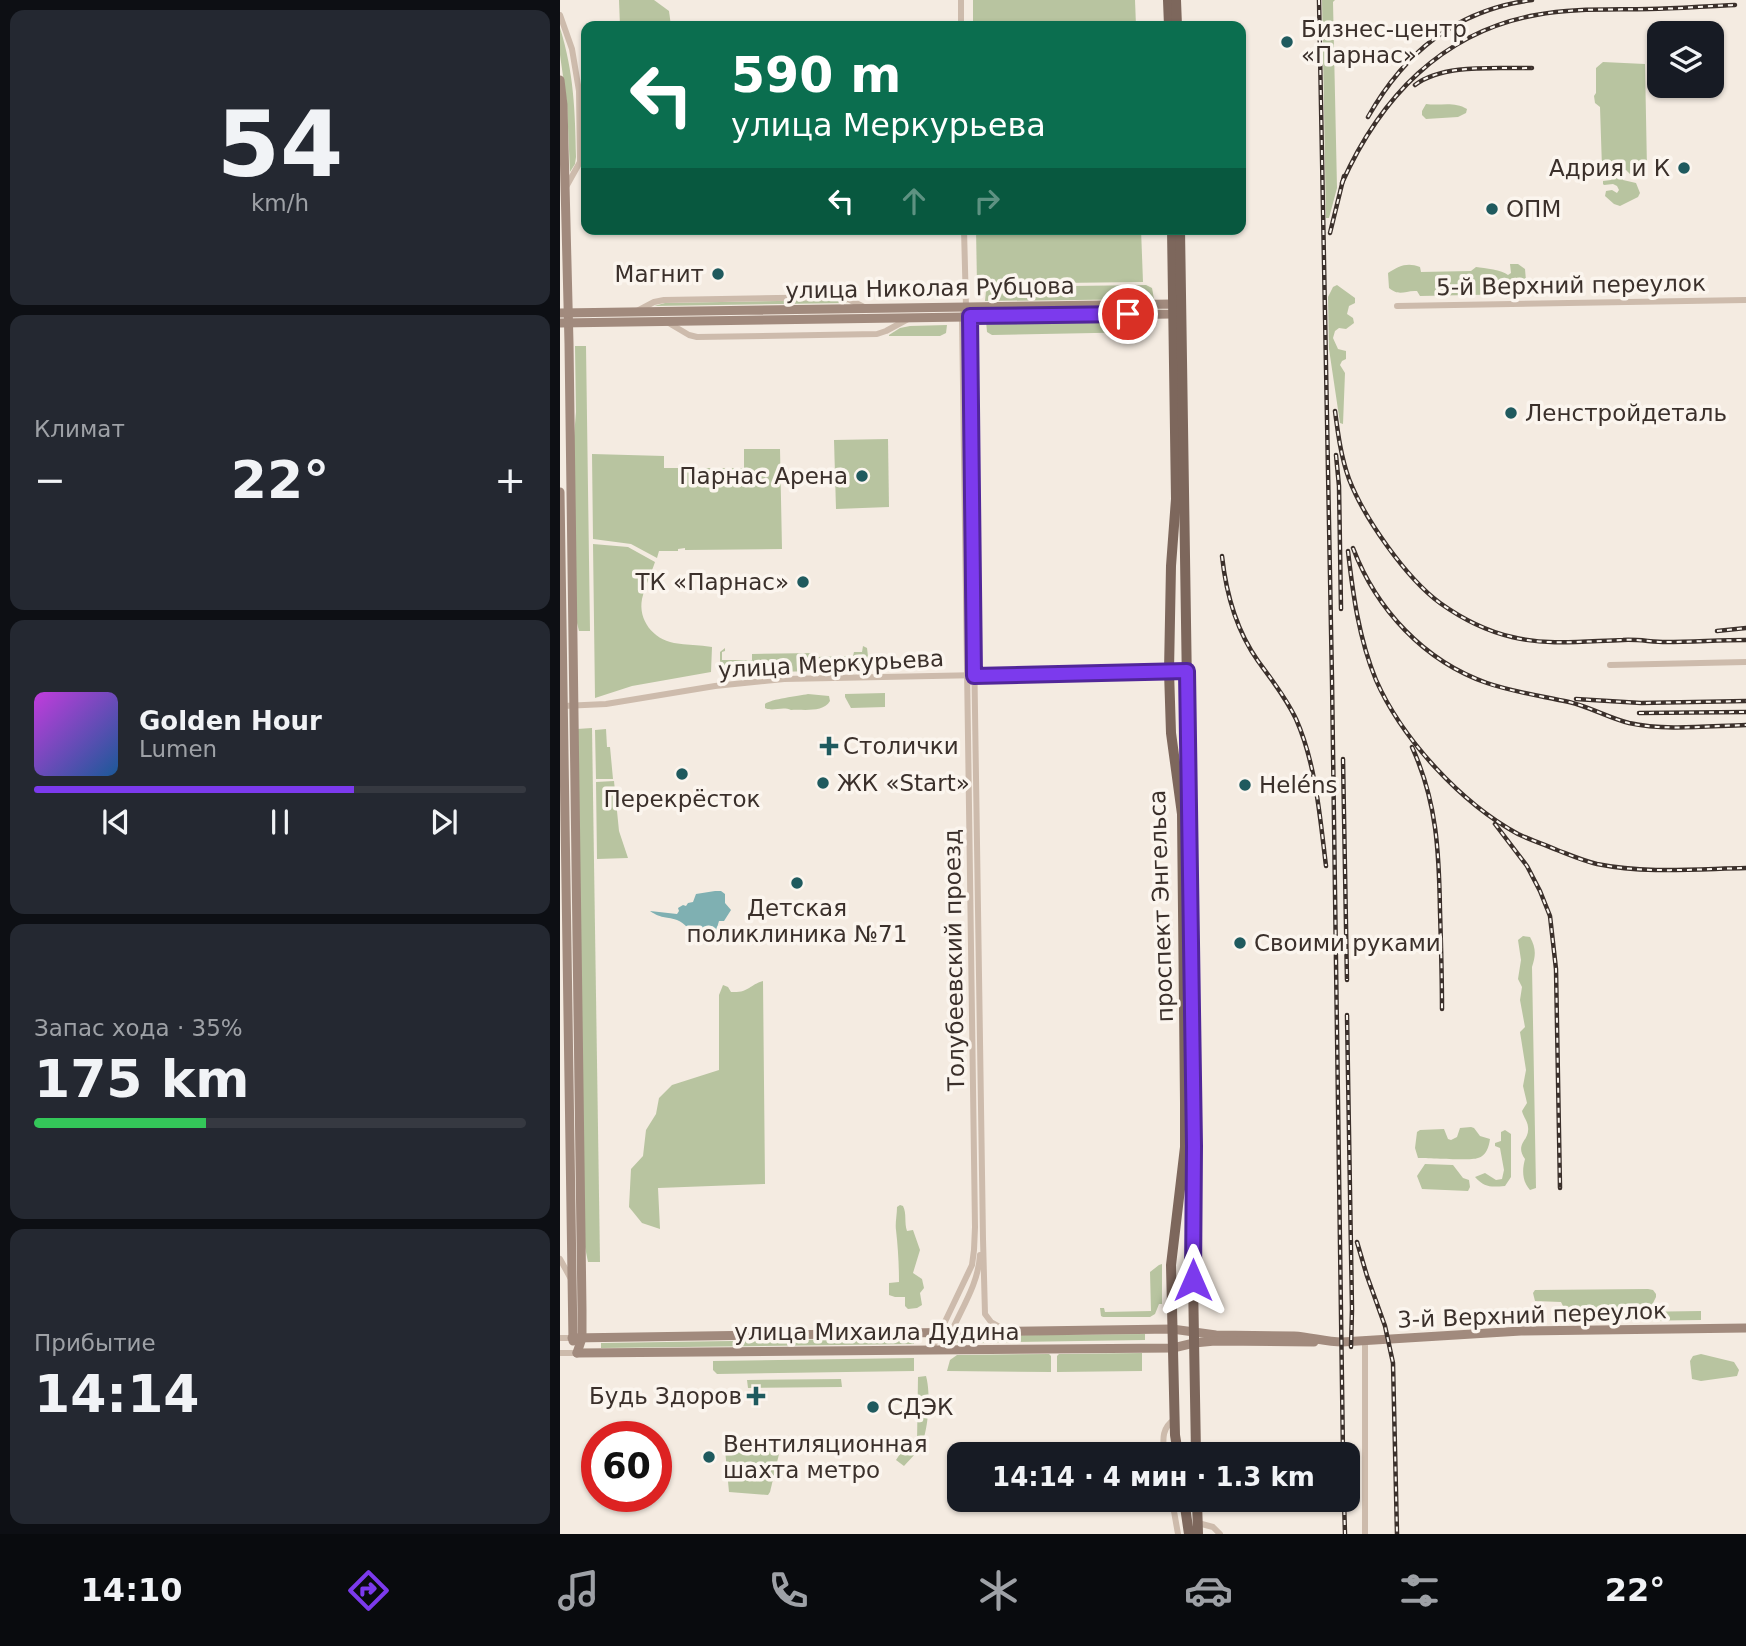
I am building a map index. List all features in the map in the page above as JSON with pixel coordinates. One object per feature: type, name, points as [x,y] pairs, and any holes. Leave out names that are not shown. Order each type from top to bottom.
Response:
[{"type":"main road","points":[[1168,0],[1169,21]]},
{"type":"main road","points":[[1176,0],[1177,21]]},
{"type":"main road","name":"проспект Энгельса","points":[[1172,235],[1187,671],[1196,1442]]},
{"type":"main road","name":"проспект Энгельса","points":[[1177,1442],[1171,1265],[1185,1147],[1185,1103],[1182,814],[1171,733],[1169,671],[1171,566],[1176,499],[1176,308],[1180,235]]},
{"type":"main road","points":[[1186,1512],[1189,1534]]},
{"type":"street","points":[[961,0],[961,21]]},
{"type":"street","points":[[560,15],[572,49],[579,91],[580,162],[565,188]]},
{"type":"street","points":[[560,80],[565,188],[572,1281],[577,1338]]},
{"type":"street","name":"Толубеевский проезд","points":[[964,235],[985,1314],[991,1322],[1009,1332]]},
{"type":"street","name":"5-й Верхний переулок","points":[[1397,306],[1746,300]]},
{"type":"street","name":"улица Николая Рубцова","points":[[564,323],[911,317],[966,313],[1176,308]]},
{"type":"street","name":"улица Николая Рубцова","points":[[564,313],[868,309],[966,313]]},
{"type":"street","points":[[666,321],[697,337],[849,335],[881,333],[911,317]]},
{"type":"street","points":[[560,492],[568,706],[577,1353]]},
{"type":"street","points":[[1610,665],[1746,662]]},
{"type":"street","name":"улица Меркурьева","points":[[568,706],[606,704],[715,686],[784,679],[1187,671]]},
{"type":"street","name":"Толубеевский проезд","points":[[930,1351],[968,1275],[974,1250],[971,676]]},
{"type":"street","name":"Толубеевский проезд","points":[[944,1351],[949,1333],[977,1278],[983,1240]]},
{"type":"street","points":[[560,1259],[572,1281]]},
{"type":"street","name":"3-й Верхний переулок","points":[[1194,1338],[1215,1342],[1307,1343],[1521,1331],[1746,1328]]},
{"type":"street","name":"улица Михаила Дудина","points":[[560,1338],[1172,1329],[1194,1338]]},
{"type":"street","name":"улица Михаила Дудина","points":[[560,1353],[1173,1348],[1194,1338]]},
{"type":"street","points":[[1365,1341],[1365,1534]]},
{"type":"street","points":[[1163,1442],[1163,1433],[1168,1423],[1175,1419]]},
{"type":"street","points":[[1174,1512],[1178,1534]]},
{"type":"street","points":[[1198,1529],[1213,1527],[1220,1534]]},
{"type":"green space","points":[[619,0],[654,0],[669,11],[670,21],[620,21]]},
{"type":"green space","points":[[973,0],[1135,0],[1136,21],[973,21]]},
{"type":"green space","points":[[1322,0],[1335,0],[1337,188],[1329,218],[1326,218]]},
{"type":"green space","points":[[560,28],[571,76],[574,108],[576,157],[570,172],[567,104],[560,55]]},
{"type":"green space","points":[[1603,62],[1645,64],[1647,169],[1638,176],[1631,175],[1626,170],[1622,171],[1623,180],[1636,183],[1640,193],[1638,197],[1620,206],[1605,196],[1606,191],[1617,193],[1617,186],[1603,184],[1603,181],[1611,180],[1613,175],[1611,171],[1602,168],[1600,107],[1595,103],[1594,96],[1596,68]]},
{"type":"green space","points":[[1426,104],[1452,104],[1467,109],[1466,113],[1458,117],[1426,119],[1422,111]]},
{"type":"green space","points":[[976,235],[1141,235],[1143,282],[977,284]]},
{"type":"green space","points":[[1510,264],[1518,264],[1525,269],[1526,281],[1560,282],[1564,286],[1564,292],[1554,294],[1551,289],[1544,292],[1534,287],[1522,294],[1420,296],[1417,291],[1400,293],[1389,288],[1388,273],[1403,266],[1420,267],[1421,272],[1471,271],[1476,267],[1508,275],[1511,273]]},
{"type":"green space","points":[[1146,285],[1152,288],[1154,299],[985,301],[986,291],[993,287]]},
{"type":"green space","points":[[1337,285],[1355,298],[1355,303],[1349,306],[1347,314],[1353,318],[1354,323],[1346,329],[1339,328],[1333,338],[1338,349],[1346,351],[1346,359],[1340,365],[1345,373],[1343,424],[1340,423],[1329,349],[1328,297]]},
{"type":"green space","points":[[840,300],[848,303],[654,306],[665,303]]},
{"type":"green space","points":[[1155,318],[1154,329],[1147,332],[992,335],[987,332],[986,321]]},
{"type":"green space","points":[[947,325],[946,333],[940,336],[889,336],[900,328],[910,326]]},
{"type":"green space","points":[[575,346],[586,346],[590,631],[579,631],[575,615]]},
{"type":"green space","name":"Парнас Арена","points":[[888,439],[889,507],[836,509],[834,440]]},
{"type":"green space","points":[[744,449],[780,449],[782,549],[685,548],[678,551],[659,551],[657,558],[631,544],[593,539],[592,454],[664,456],[664,468],[744,468]]},
{"type":"green space","points":[[593,544],[628,547],[655,562],[642,599],[645,621],[654,633],[666,641],[712,647],[711,672],[632,686],[595,698]]},
{"type":"green space","points":[[863,646],[867,648],[868,660],[862,670],[724,673],[720,669],[720,652],[725,648],[722,660],[752,660],[752,654],[815,653],[815,657],[853,656],[854,652],[862,652]]},
{"type":"green space","points":[[885,693],[885,707],[851,708],[845,697],[845,694]]},
{"type":"green space","points":[[808,694],[829,696],[830,701],[827,705],[813,710],[765,708],[765,704],[773,701]]},
{"type":"green space","points":[[592,728],[600,1262],[588,1262],[585,1247],[577,729]]},
{"type":"green space","points":[[606,729],[613,779],[596,779],[595,730]]},
{"type":"green space","points":[[614,781],[619,831],[628,858],[597,859],[596,782]]},
{"type":"green space","points":[[1523,936],[1530,937],[1535,952],[1532,967],[1536,1188],[1530,1190],[1524,1179],[1525,1159],[1521,1149],[1528,1132],[1522,1111],[1527,1103],[1523,1086],[1526,1070],[1520,1032],[1525,1027],[1520,1000],[1522,987],[1518,979],[1521,960],[1518,940]]},
{"type":"green space","points":[[763,981],[765,1184],[658,1188],[660,1229],[642,1223],[629,1207],[631,1169],[643,1156],[646,1130],[656,1114],[659,1098],[672,1085],[719,1070],[719,995],[723,985],[731,992],[737,992]]},
{"type":"green space","points":[[1471,1127],[1480,1136],[1490,1139],[1487,1151],[1481,1157],[1418,1158],[1415,1148],[1417,1132],[1420,1130],[1444,1129],[1451,1140],[1457,1137],[1460,1128]]},
{"type":"green space","points":[[1505,1130],[1511,1134],[1511,1177],[1505,1186],[1485,1185],[1475,1177],[1485,1173],[1496,1180],[1502,1179],[1504,1170],[1500,1148],[1495,1146],[1495,1143],[1501,1141],[1501,1132]]},
{"type":"green space","points":[[1425,1164],[1453,1165],[1463,1178],[1469,1180],[1468,1191],[1422,1189],[1417,1176]]},
{"type":"green space","points":[[900,1205],[904,1209],[907,1231],[913,1230],[920,1250],[913,1273],[922,1279],[924,1288],[920,1293],[922,1305],[917,1308],[908,1309],[905,1306],[905,1297],[889,1295],[889,1283],[899,1282],[896,1225],[897,1207]]},
{"type":"green space","points":[[1162,1264],[1162,1304],[1159,1304],[1155,1314],[1150,1317],[1101,1316],[1100,1308],[1104,1308],[1105,1312],[1151,1311],[1150,1272]]},
{"type":"green space","points":[[1648,1289],[1656,1294],[1652,1305],[1636,1309],[1567,1309],[1561,1302],[1535,1301],[1533,1293],[1535,1290]]},
{"type":"green space","points":[[1701,1311],[1701,1320],[1563,1322],[1563,1313]]},
{"type":"green space","points":[[1145,1334],[1145,1340],[957,1343],[954,1340],[957,1336]]},
{"type":"green space","points":[[914,1338],[914,1344],[601,1348],[601,1343]]},
{"type":"green space","points":[[1142,1353],[1142,1371],[1057,1372],[1059,1354]]},
{"type":"green space","points":[[1049,1354],[1051,1372],[947,1371],[950,1360],[957,1355]]},
{"type":"green space","points":[[1701,1354],[1734,1362],[1739,1370],[1737,1376],[1701,1381],[1692,1379],[1690,1361],[1693,1356]]},
{"type":"green space","points":[[914,1358],[914,1371],[717,1374],[713,1370],[713,1361]]},
{"type":"green space","points":[[926,1376],[929,1403],[925,1434],[919,1449],[904,1466],[896,1460],[906,1445],[917,1443],[918,1377]]},
{"type":"green space","points":[[841,1379],[842,1387],[748,1388],[747,1380]]},
{"type":"green space","points":[[724,1439],[779,1454],[768,1495],[729,1492]]},
{"type":"water","points":[[715,891],[725,894],[725,903],[731,910],[724,921],[719,921],[716,931],[718,936],[724,936],[723,941],[706,945],[698,940],[700,934],[680,921],[650,911],[677,914],[678,908],[693,902],[696,894]]},
{"type":"railway","points":[[1319,0],[1343,1442]]},
{"type":"railway","points":[[1368,117],[1399,73],[1435,38],[1480,13],[1532,0]]},
{"type":"railway","points":[[1342,183],[1357,152],[1395,97],[1418,73],[1471,36],[1502,24],[1550,13],[1735,5]]},
{"type":"railway","points":[[1415,85],[1427,78],[1456,70],[1532,68]]},
{"type":"railway","points":[[1330,233],[1344,176]]},
{"type":"railway","points":[[1335,411],[1349,479],[1375,529],[1414,579],[1440,603],[1465,619],[1502,634],[1539,641],[1746,640]]},
{"type":"railway","points":[[1336,455],[1341,609]]},
{"type":"railway","points":[[1353,548],[1375,592],[1389,612],[1423,647],[1464,673],[1507,689],[1577,704],[1629,723],[1672,727],[1746,725]]},
{"type":"railway","points":[[1348,551],[1361,633],[1376,680],[1401,725],[1417,746],[1435,768],[1475,805],[1518,834],[1597,864],[1653,870],[1746,868]]},
{"type":"railway","points":[[1222,556],[1229,597],[1238,624],[1250,649],[1288,704],[1303,736],[1316,791],[1326,866]]},
{"type":"railway","points":[[1717,631],[1746,628]]},
{"type":"railway","points":[[1576,699],[1641,703],[1746,701]]},
{"type":"railway","points":[[1639,713],[1746,712]]},
{"type":"railway","points":[[1412,747],[1427,788],[1435,828],[1440,889],[1442,1009]]},
{"type":"railway","points":[[1343,759],[1347,980]]},
{"type":"railway","points":[[1495,824],[1527,866],[1550,916],[1556,969],[1560,1188]]},
{"type":"railway","points":[[1347,1015],[1351,1347]]},
{"type":"railway","points":[[1357,1242],[1385,1326],[1393,1363],[1397,1534]]},
{"type":"railway","points":[[1344,1512],[1345,1534]]},
{"type":"place","name":"Бизнес-центр «Парнас»","points":[[1287,42]]},
{"type":"place","name":"Адрия и К","points":[[1684,168]]},
{"type":"place","name":"ОПМ","points":[[1492,209]]},
{"type":"place","name":"Магнит","points":[[718,274]]},
{"type":"place","name":"Ленстройдеталь","points":[[1511,413]]},
{"type":"place","name":"Парнас Арена","points":[[862,476]]},
{"type":"place","name":"ТК «Парнас»","points":[[803,582]]},
{"type":"place","name":"Столички","points":[[829,746]]},
{"type":"place","name":"Перекрёсток","points":[[682,774]]},
{"type":"place","name":"ЖК «Start»","points":[[823,783]]},
{"type":"place","name":"Heléns","points":[[1245,785]]},
{"type":"place","name":"Детская поликлиника №71","points":[[797,883]]},
{"type":"place","name":"Своими руками","points":[[1240,943]]},
{"type":"place","name":"Будь Здоров","points":[[756,1396]]},
{"type":"place","name":"СДЭК","points":[[873,1407]]},
{"type":"place","name":"Вентиляционная шахта метро","points":[[709,1457]]},
{"type":"route","points":[[1128,314],[970,316],[974,676],[1187,671],[1194,1146],[1193,1280]]}]
